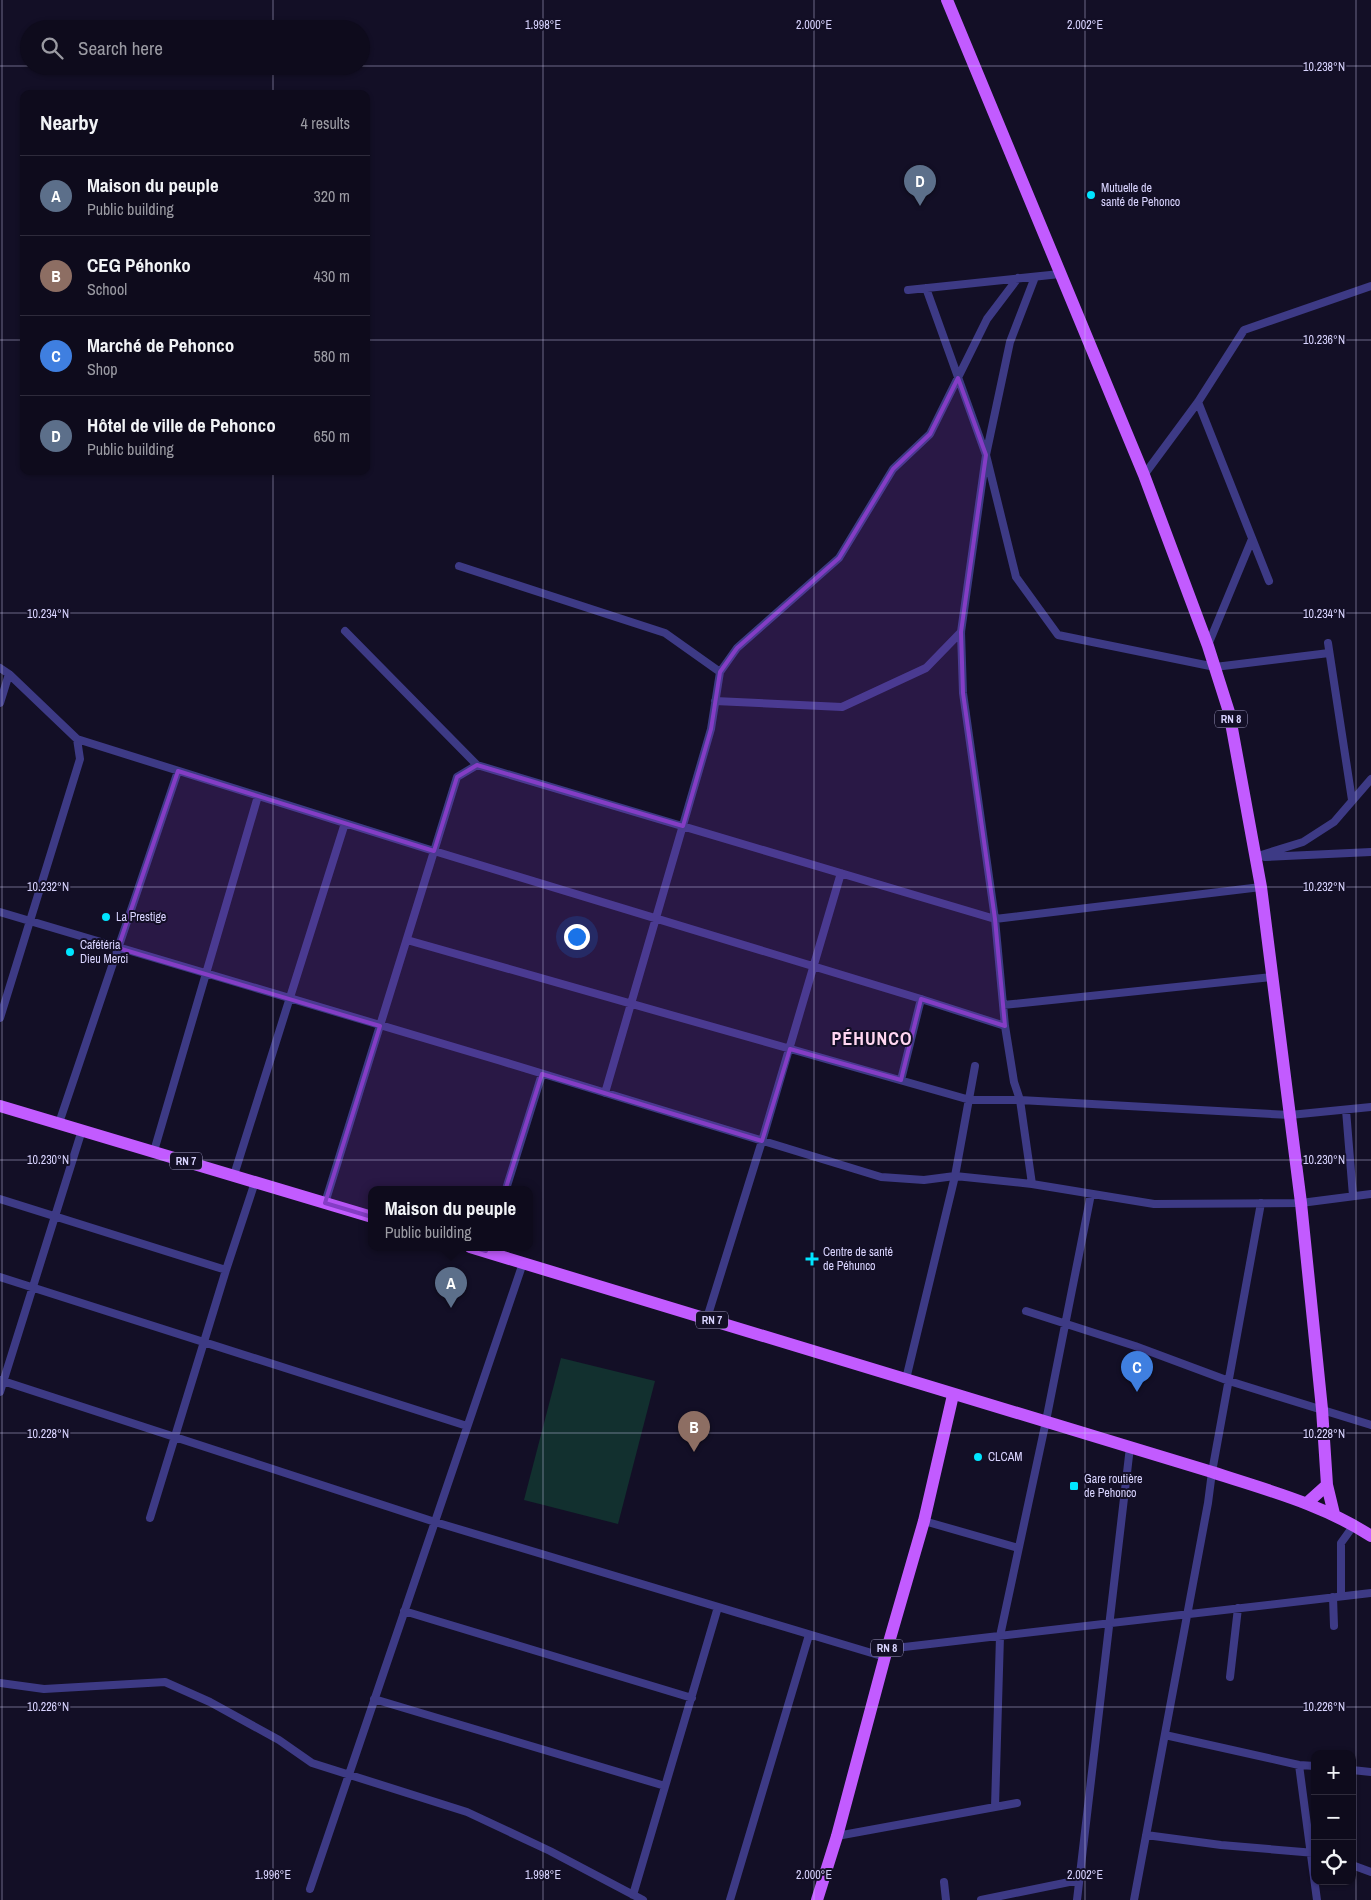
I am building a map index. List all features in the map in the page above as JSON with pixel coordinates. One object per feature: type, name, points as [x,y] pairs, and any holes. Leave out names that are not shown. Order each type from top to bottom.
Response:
[{"type":"main road","name":"RN 8","points":[[947,0],[1144,475],[1216,667],[1229,712],[1261,887],[1301,1202],[1322,1409],[1327,1485],[1334,1514]]},
{"type":"main road","name":"RN 7","points":[[0,1106],[368,1216]]},
{"type":"main road","name":"RN 7","points":[[493,1251],[953,1395]]},
{"type":"main road","name":"RN 8","points":[[817,1900],[837,1836],[924,1521],[953,1395]]},
{"type":"main road","points":[[953,1395],[1046,1421],[1307,1503],[1334,1514],[1371,1536]]},
{"type":"main road","points":[[1307,1503],[1327,1485]]},
{"type":"street","points":[[908,290],[1060,274]]},
{"type":"street","points":[[1032,1184],[1020,1100],[1014,1082],[1004,1026],[995,919],[963,693],[961,632],[986,455],[1010,342],[1035,276]]},
{"type":"street","points":[[605,1093],[711,730],[720,672],[737,648],[839,558],[893,469],[930,434],[987,319],[1018,278]]},
{"type":"street","points":[[1144,475],[1198,402],[1244,330],[1371,286]]},
{"type":"street","points":[[926,288],[986,455],[1016,577],[1058,635],[1216,667],[1329,653]]},
{"type":"street","points":[[1198,402],[1270,581]]},
{"type":"street","points":[[1208,646],[1252,539]]},
{"type":"street","points":[[459,566],[665,633],[720,672]]},
{"type":"street","points":[[345,631],[477,765],[995,919],[1261,887]]},
{"type":"street","points":[[716,701],[842,707],[926,668],[961,632]]},
{"type":"street","points":[[1328,643],[1352,800]]},
{"type":"street","points":[[0,668],[10,674],[77,739],[1004,1026]]},
{"type":"street","points":[[0,703],[10,674]]},
{"type":"street","points":[[0,1018],[80,759],[77,739]]},
{"type":"street","points":[[325,1203],[458,776],[477,765]]},
{"type":"street","points":[[59,1123],[178,771]]},
{"type":"street","points":[[1255,857],[1303,842],[1334,822],[1371,779]]},
{"type":"street","points":[[154,1151],[258,796]]},
{"type":"street","points":[[234,1175],[346,823]]},
{"type":"street","points":[[1255,857],[1371,852]]},
{"type":"street","points":[[707,1318],[790,1049],[841,873]]},
{"type":"street","points":[[0,912],[881,1177],[924,1180],[955,1176],[1032,1184],[1154,1204],[1301,1202],[1371,1194]]},
{"type":"street","points":[[406,940],[970,1100],[1020,1100],[1290,1116],[1371,1107]]},
{"type":"street","points":[[1003,1005],[1272,977]]},
{"type":"street","points":[[900,1080],[921,999]]},
{"type":"street","points":[[906,1379],[955,1176],[975,1066]]},
{"type":"street","points":[[507,1186],[542,1074]]},
{"type":"street","points":[[1346,1110],[1353,1196]]},
{"type":"street","points":[[0,1392],[82,1130]]},
{"type":"street","points":[[150,1518],[255,1182]]},
{"type":"street","points":[[994,1807],[1000,1636],[1046,1421],[1091,1194]]},
{"type":"street","points":[[0,1199],[226,1270]]},
{"type":"street","points":[[1134,1900],[1208,1503],[1261,1203]]},
{"type":"street","points":[[310,1889],[523,1262]]},
{"type":"street","points":[[0,1277],[467,1426]]},
{"type":"street","points":[[1026,1312],[1135,1346],[1229,1382],[1371,1425]]},
{"type":"street","points":[[2,1381],[435,1522],[809,1635],[886,1653],[1000,1636],[1371,1593]]},
{"type":"street","points":[[1077,1900],[1130,1447]]},
{"type":"street","points":[[924,1521],[1018,1548]]},
{"type":"street","points":[[1334,1626],[1341,1543],[1354,1525]]},
{"type":"street","points":[[633,1896],[718,1607]]},
{"type":"street","points":[[1230,1677],[1238,1608]]},
{"type":"street","points":[[404,1611],[692,1698]]},
{"type":"street","points":[[730,1900],[809,1635]]},
{"type":"street","points":[[0,1683],[44,1689],[165,1682],[210,1702],[279,1740],[312,1764],[467,1812],[550,1851],[643,1900]]},
{"type":"street","points":[[374,1699],[665,1786]]},
{"type":"street","points":[[1165,1735],[1299,1765],[1311,1766]]},
{"type":"street","points":[[1299,1765],[1311,1840]]},
{"type":"street","points":[[1356,1770],[1371,1772]]},
{"type":"street","points":[[837,1836],[1017,1802]]},
{"type":"street","points":[[1146,1836],[1311,1853]]},
{"type":"street","points":[[1356,1867],[1371,1872]]},
{"type":"street","points":[[982,1900],[1079,1880]]},
{"type":"street","points":[[944,1882],[946,1900]]},
{"type":"street","points":[[1316,1885],[1317,1900]]},
{"type":"highlighted area","points":[[958,378],[986,455],[961,632],[963,693],[995,919],[1005,1026],[921,999],[901,1080],[790,1049],[762,1141],[542,1074],[486,1251],[325,1203],[380,1026],[118,948],[178,771],[434,851],[457,777],[477,765],[683,826],[711,729],[720,672],[737,648],[839,558],[893,469],[930,434]]},
{"type":"green space","points":[[561,1358],[655,1381],[618,1524],[524,1500]]},
{"type":"place","name":"Mutuelle de santé de Pehonco","points":[[1091,195]]},
{"type":"place","name":"Hôtel de ville de Pehonco","points":[[920,206]]},
{"type":"place","name":"La Prestige","points":[[106,917]]},
{"type":"place","name":"Cafétéria Dieu Merci","points":[[70,952]]},
{"type":"place","name":"Centre de santé de Péhunco","points":[[812,1259]]},
{"type":"place","name":"Maison du peuple","points":[[451,1308]]},
{"type":"place","name":"Marché de Pehonco","points":[[1137,1392]]},
{"type":"place","name":"CEG Péhonko","points":[[694,1452]]},
{"type":"place","name":"CLCAM","points":[[978,1457]]},
{"type":"place","name":"Gare routière de Pehonco","points":[[1074,1486]]},
{"type":"district","name":"PÉHUNCO","points":[[872,1038]]}]
